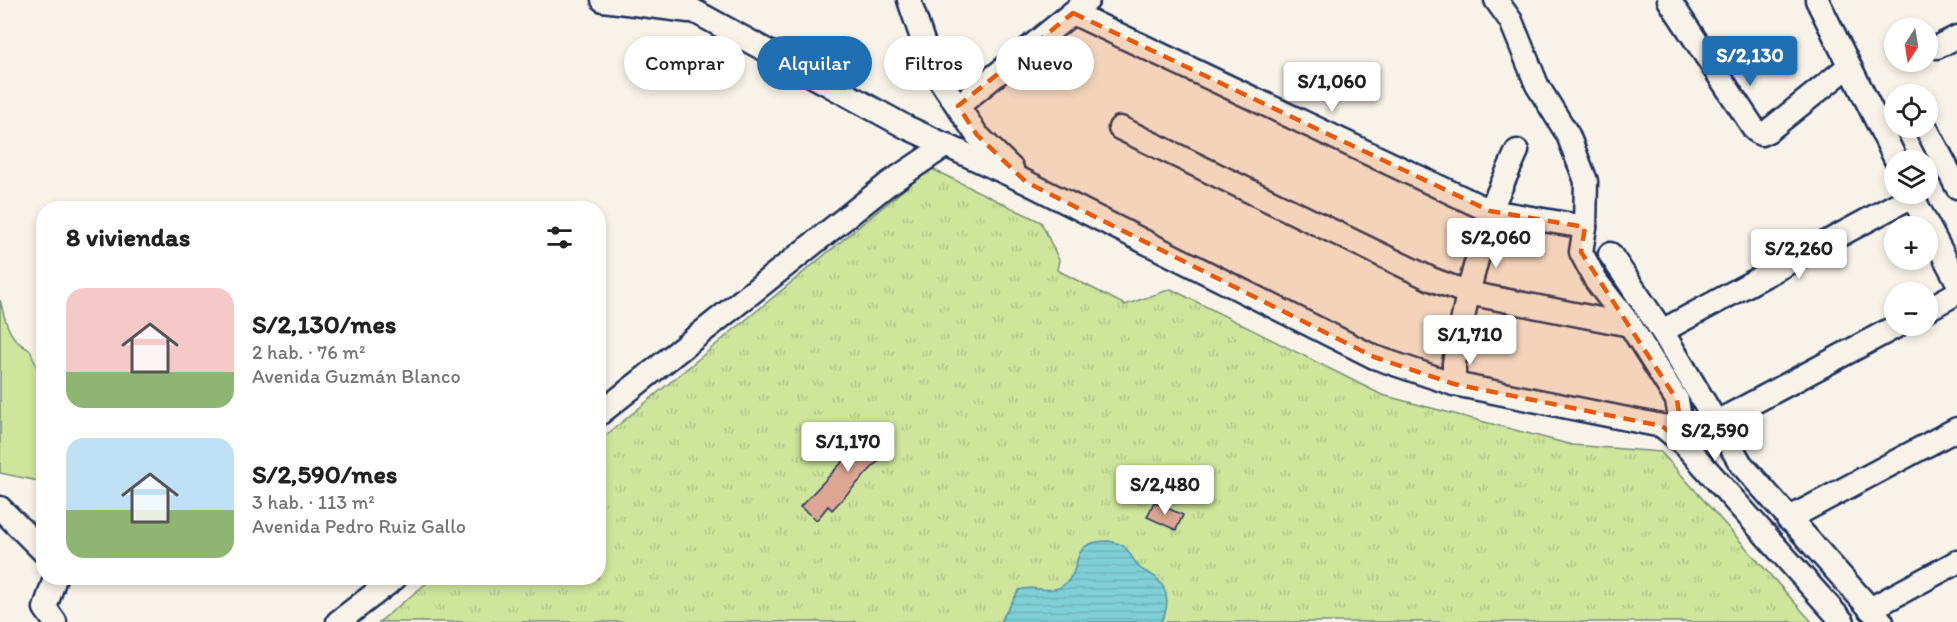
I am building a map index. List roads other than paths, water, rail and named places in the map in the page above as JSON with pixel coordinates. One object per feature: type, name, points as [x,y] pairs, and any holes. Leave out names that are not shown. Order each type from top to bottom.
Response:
[{"type":"street","points":[[603,0],[683,6],[906,127],[1026,182],[1374,357],[1454,384],[1662,426],[1684,444],[1843,622]]},
{"type":"street","points":[[909,0],[932,68],[977,135],[1026,182]]},
{"type":"street","points":[[1496,0],[1511,21],[1537,85],[1568,135],[1586,181],[1586,227],[1581,252],[1596,280],[1630,325],[1677,400],[1684,444]]},
{"type":"street","points":[[1669,0],[1755,130],[1761,134],[1768,131],[1849,66]]},
{"type":"street","points":[[1817,0],[1891,150]]},
{"type":"street","points":[[958,106],[1081,6],[1490,211],[1586,227]]},
{"type":"street","points":[[1938,46],[1957,37]]},
{"type":"street","points":[[1120,128],[1431,279],[1468,293],[1630,325]]},
{"type":"street","points":[[1932,138],[1955,177],[1938,184]]},
{"type":"street","points":[[606,409],[888,184],[946,145]]},
{"type":"street","points":[[1454,384],[1454,363],[1468,293],[1490,211],[1517,151]]},
{"type":"street","points":[[1662,331],[1895,204]]},
{"type":"street","points":[[1922,204],[1957,281]]},
{"type":"street","points":[[1610,254],[1662,331],[1741,464],[1876,615],[1957,562]]},
{"type":"street","points":[[1938,303],[1957,293]]},
{"type":"street","points":[[1715,423],[1884,333]]},
{"type":"street","points":[[1788,519],[1957,429]]},
{"type":"street","points":[[0,508],[36,544]]},
{"type":"street","points":[[53,585],[45,608],[55,622]]},
{"type":"street","points":[[338,622],[386,585]]},
{"type":"water","points":[[1108,541],[1125,547],[1140,568],[1154,576],[1164,588],[1167,605],[1160,622],[1000,622],[1019,590],[1031,588],[1048,590],[1065,584],[1071,578],[1081,550],[1095,542]]}]
